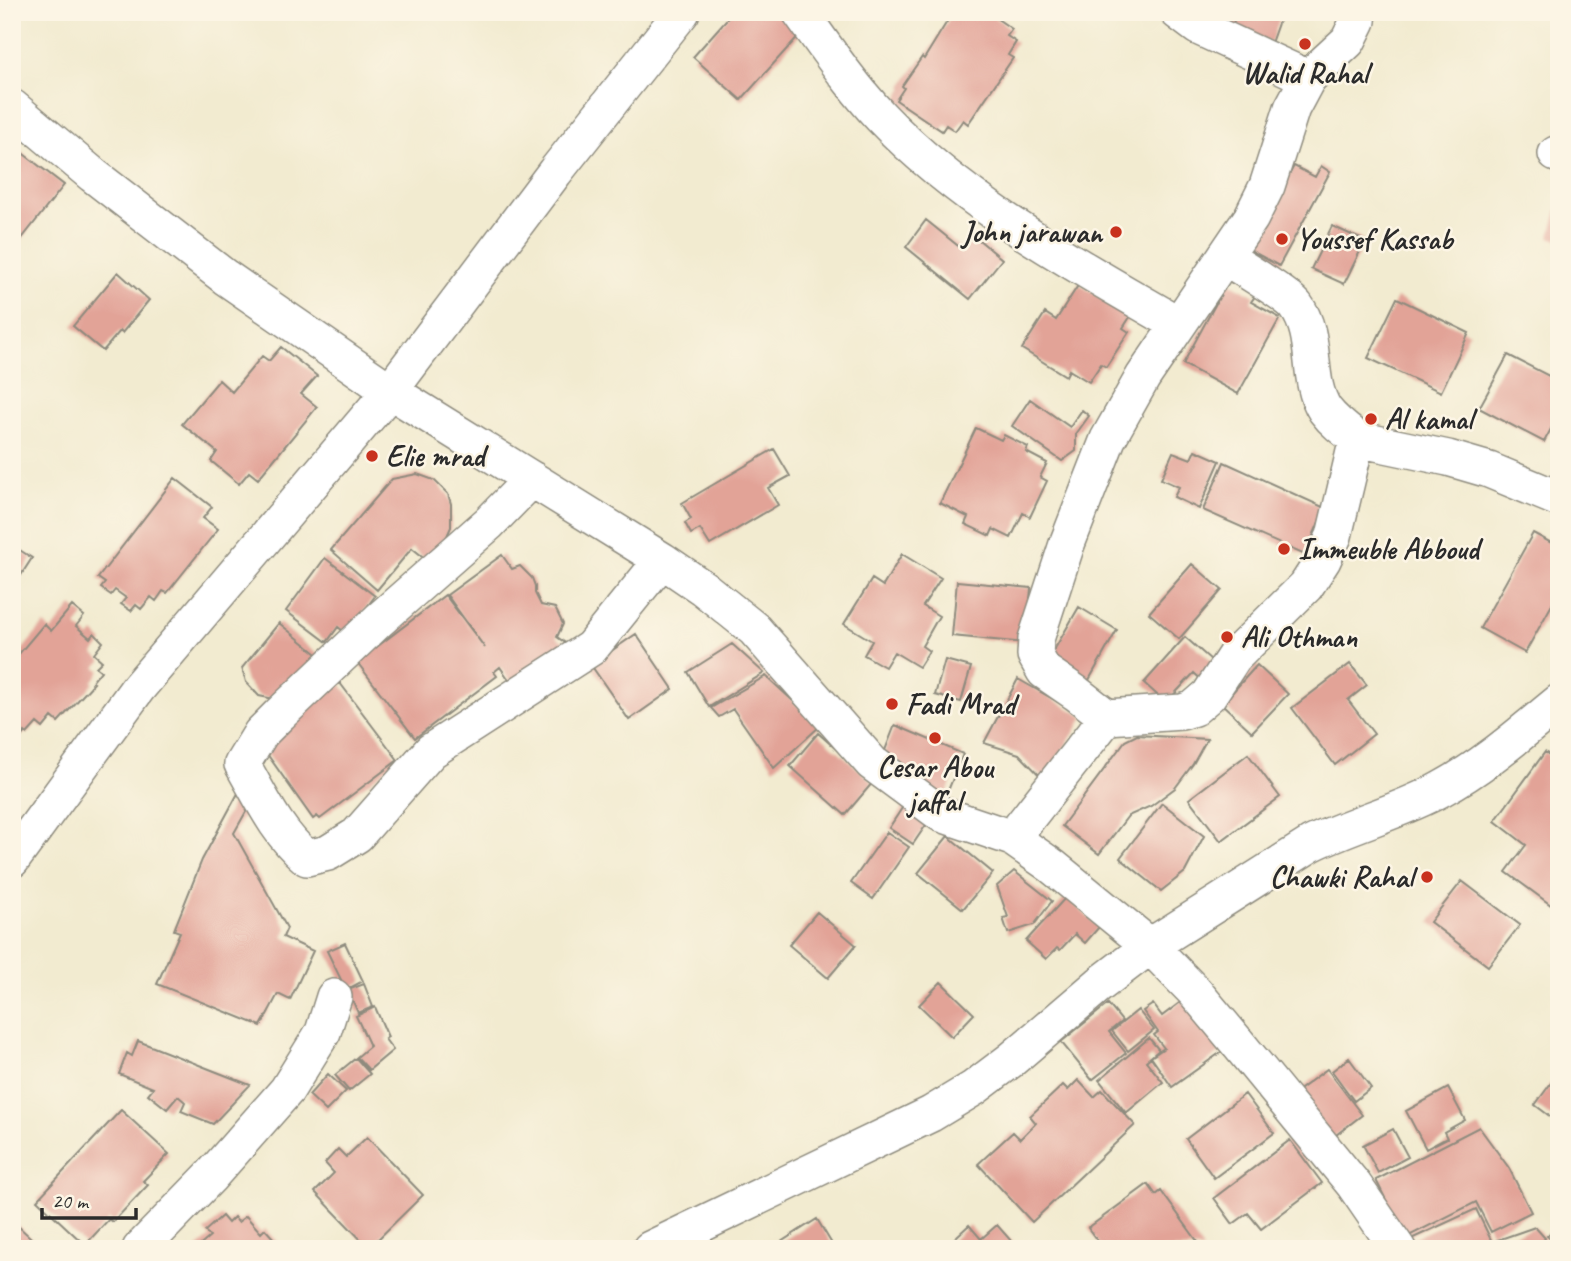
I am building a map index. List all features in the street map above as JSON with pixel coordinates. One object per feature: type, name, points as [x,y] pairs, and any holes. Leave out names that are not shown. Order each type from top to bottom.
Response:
[{"type":"street","points":[[12,860],[138,688],[390,391],[555,172],[682,12]]},
{"type":"street","points":[[800,12],[851,83],[883,119],[969,194],[1104,282],[1178,324]]},
{"type":"street","points":[[1178,12],[1198,27],[1308,78]]},
{"type":"street","points":[[1357,439],[1334,536],[1323,560],[1307,586],[1234,657],[1209,695],[1194,708],[1182,712],[1107,717],[1044,671],[1035,655],[1034,647],[1067,544],[1108,439],[1143,377],[1251,218],[1267,186],[1293,108],[1308,78],[1348,41],[1358,21],[1359,12]]},
{"type":"street","points":[[12,107],[93,175],[225,276],[390,391],[703,587],[754,629],[872,763],[941,814],[1012,838],[1052,866],[1150,946],[1195,992],[1245,1051],[1354,1185],[1398,1249]]},
{"type":"street","points":[[1225,257],[1295,304],[1310,337],[1317,387],[1323,407],[1335,422],[1357,439],[1448,458],[1489,470],[1559,499]]},
{"type":"street","points":[[532,479],[489,523],[379,620],[280,713],[261,733],[242,764],[276,823],[292,845],[307,858],[328,853],[356,835],[431,751],[591,648],[663,560]]},
{"type":"street","points":[[650,1249],[942,1108],[1011,1060],[1089,993],[1150,946],[1311,844],[1440,790],[1475,769],[1559,702]]},
{"type":"street","points":[[1012,838],[1107,717]]},
{"type":"street","points":[[140,1249],[211,1176],[287,1090],[323,1032],[334,996]]},
{"type":"building","points":[[733,12],[780,12],[802,32],[741,100],[693,57]]},
{"type":"building","points":[[953,12],[987,12],[1012,29],[1007,36],[1016,42],[1008,55],[1013,58],[968,124],[963,120],[955,131],[946,125],[942,131],[896,100],[904,88],[902,86],[922,57],[924,59]]},
{"type":"building","points":[[1237,12],[1282,12],[1271,43],[1232,26]]},
{"type":"building","points":[[12,145],[64,185],[12,251]]},
{"type":"building","points":[[1294,166],[1315,177],[1321,166],[1330,172],[1279,266],[1248,249]]},
{"type":"building","points":[[1559,206],[1559,240],[1550,237]]},
{"type":"building","points":[[926,220],[962,249],[973,235],[1002,259],[970,299],[906,247]]},
{"type":"building","points":[[1332,226],[1365,241],[1344,284],[1311,269]]},
{"type":"building","points":[[118,272],[149,300],[103,351],[73,326]]},
{"type":"building","points":[[1228,281],[1255,296],[1251,302],[1280,318],[1238,394],[1183,364]]},
{"type":"building","points":[[1079,284],[1130,317],[1123,328],[1129,332],[1106,367],[1101,364],[1089,382],[1069,370],[1066,376],[1022,349],[1045,313],[1056,320]]},
{"type":"building","points":[[1397,298],[1469,333],[1441,392],[1368,358]]},
{"type":"building","points":[[281,347],[317,376],[301,394],[317,407],[258,479],[249,472],[239,484],[211,461],[217,452],[182,424],[219,380],[232,392],[262,356],[269,361]]},
{"type":"building","points":[[1508,355],[1559,381],[1559,414],[1544,442],[1479,408]]},
{"type":"building","points":[[1030,399],[1070,427],[1082,410],[1089,416],[1076,434],[1076,451],[1062,461],[1012,426]]},
{"type":"building","points":[[976,428],[1001,440],[1004,435],[1028,447],[1026,452],[1047,463],[1040,477],[1047,481],[1030,517],[1023,513],[1011,538],[993,529],[990,536],[965,524],[968,517],[940,503]]},
{"type":"building","points":[[774,449],[790,476],[768,488],[778,505],[710,545],[700,529],[691,534],[685,523],[691,519],[682,503]]},
{"type":"building","points":[[1195,450],[1220,461],[1199,509],[1174,497],[1179,487],[1161,479],[1173,452],[1191,459]]},
{"type":"building","points":[[1224,462],[1325,508],[1305,555],[1203,510]]},
{"type":"building","points":[[417,474],[434,480],[448,494],[451,527],[427,560],[412,548],[377,590],[331,550],[392,479]]},
{"type":"building","points":[[175,478],[212,507],[203,518],[218,529],[167,593],[163,591],[156,601],[151,597],[141,609],[136,605],[131,611],[121,604],[126,598],[115,590],[111,595],[101,588],[105,583],[98,578]]},
{"type":"building","points":[[1533,533],[1559,547],[1559,592],[1525,653],[1480,628]]},
{"type":"building","points":[[12,545],[32,558],[12,589]]},
{"type":"building","points":[[902,554],[941,578],[923,606],[939,616],[922,646],[929,651],[919,667],[894,652],[885,667],[864,655],[872,641],[844,624],[872,579],[883,586]]},
{"type":"building","points":[[502,555],[512,569],[520,566],[532,578],[541,605],[555,608],[563,624],[557,637],[571,647],[515,688],[500,667],[494,672],[497,676],[415,738],[357,662],[445,595],[485,648],[447,595]]},
{"type":"building","points":[[325,558],[375,596],[347,634],[338,627],[327,642],[286,611]]},
{"type":"building","points":[[1192,564],[1222,590],[1179,639],[1149,613]]},
{"type":"building","points":[[957,581],[1031,588],[1026,643],[952,636]]},
{"type":"building","points":[[72,606],[84,616],[76,626],[90,638],[94,633],[103,642],[94,654],[102,661],[96,667],[101,671],[92,682],[94,683],[58,722],[52,717],[43,728],[37,723],[20,738],[12,732],[16,726],[12,723],[12,662],[44,624],[51,631]]},
{"type":"building","points":[[1079,607],[1117,630],[1085,687],[1046,664]]},
{"type":"building","points":[[279,623],[322,658],[279,700],[259,696],[246,682],[242,668]]},
{"type":"building","points":[[636,634],[673,689],[629,720],[591,665]]},
{"type":"building","points":[[1185,637],[1219,667],[1205,683],[1194,673],[1166,703],[1144,683]]},
{"type":"building","points":[[732,644],[764,673],[709,707],[688,672]]},
{"type":"building","points":[[945,660],[971,667],[961,702],[935,695]]},
{"type":"building","points":[[1350,664],[1367,685],[1348,700],[1374,734],[1335,765],[1292,708]]},
{"type":"building","points":[[1257,665],[1288,694],[1252,732],[1222,704]]},
{"type":"building","points":[[766,676],[820,726],[774,768],[733,709],[719,717],[711,708]]},
{"type":"building","points":[[1018,679],[1084,717],[1044,780],[1019,754],[984,743]]},
{"type":"building","points":[[340,683],[398,760],[320,819],[317,816],[313,819],[260,744]]},
{"type":"building","points":[[895,725],[963,754],[943,803],[882,758]]},
{"type":"building","points":[[818,733],[873,782],[845,815],[790,766]]},
{"type":"building","points":[[1137,735],[1207,739],[1175,788],[1151,806],[1128,816],[1099,854],[1062,826],[1125,741]]},
{"type":"building","points":[[1545,752],[1559,762],[1559,911],[1506,872],[1526,845],[1495,821]]},
{"type":"building","points":[[1248,754],[1280,797],[1221,841],[1189,799]]},
{"type":"building","points":[[243,784],[256,794],[234,833],[287,928],[283,937],[313,951],[290,1000],[278,994],[261,1026],[157,984],[180,932],[174,930],[202,860]]},
{"type":"building","points":[[906,802],[930,819],[913,844],[889,828]]},
{"type":"building","points":[[1162,803],[1204,836],[1185,872],[1161,891],[1120,858]]},
{"type":"building","points":[[887,832],[909,847],[873,899],[851,883]]},
{"type":"building","points":[[948,836],[993,873],[963,909],[918,873]]},
{"type":"building","points":[[1014,871],[1052,901],[1034,925],[1008,933],[1003,918],[1008,917],[997,886]]},
{"type":"building","points":[[1462,881],[1520,925],[1488,966],[1430,922]]},
{"type":"building","points":[[1066,897],[1099,927],[1085,943],[1075,934],[1060,950],[1057,948],[1046,959],[1026,941]]},
{"type":"building","points":[[817,912],[856,945],[828,978],[789,945]]},
{"type":"building","points":[[345,943],[363,981],[346,990],[327,951]]},
{"type":"building","points":[[941,982],[974,1014],[952,1037],[919,1005]]},
{"type":"building","points":[[364,984],[373,1007],[358,1013],[348,990]]},
{"type":"building","points":[[1186,998],[1224,1050],[1172,1087],[1151,1057],[1164,1048],[1154,1035],[1158,1032],[1143,1011],[1153,1004],[1162,1016]]},
{"type":"building","points":[[1108,1004],[1122,1021],[1109,1032],[1126,1053],[1092,1080],[1061,1042]]},
{"type":"building","points":[[375,1007],[388,1037],[385,1039],[393,1050],[369,1070],[357,1057],[370,1046],[356,1016]]},
{"type":"building","points":[[1138,1010],[1154,1030],[1128,1051],[1112,1031]]},
{"type":"building","points":[[1149,1038],[1159,1050],[1146,1061],[1163,1082],[1126,1113],[1099,1080]]},
{"type":"building","points":[[138,1041],[250,1085],[213,1124],[181,1111],[185,1102],[178,1096],[167,1109],[148,1094],[153,1088],[119,1074],[127,1053],[132,1056]]},
{"type":"building","points":[[356,1058],[370,1074],[349,1091],[335,1075]]},
{"type":"building","points":[[1349,1058],[1371,1088],[1354,1101],[1332,1071]]},
{"type":"building","points":[[1327,1069],[1362,1115],[1332,1138],[1296,1092]]},
{"type":"building","points":[[1559,1072],[1559,1123],[1535,1105]]},
{"type":"building","points":[[328,1074],[346,1091],[326,1111],[309,1095]]},
{"type":"building","points":[[1078,1080],[1094,1097],[1102,1090],[1135,1125],[1032,1222],[978,1164],[1013,1132],[1020,1139],[1036,1123],[1030,1116],[1063,1085],[1068,1090]]},
{"type":"building","points":[[1448,1088],[1465,1120],[1444,1132],[1447,1138],[1426,1149],[1406,1111]]},
{"type":"building","points":[[1245,1094],[1274,1133],[1214,1178],[1186,1139]]},
{"type":"building","points":[[121,1110],[169,1154],[143,1181],[148,1185],[113,1222],[109,1219],[85,1245],[37,1200]]},
{"type":"building","points":[[1479,1127],[1509,1168],[1531,1212],[1491,1232],[1476,1202],[1405,1238],[1376,1180]]},
{"type":"building","points":[[1393,1129],[1408,1157],[1378,1173],[1363,1145]]},
{"type":"building","points":[[367,1137],[423,1195],[369,1248],[315,1192],[334,1173],[325,1163],[338,1149],[346,1157]]},
{"type":"building","points":[[1290,1140],[1322,1183],[1261,1229],[1248,1213],[1233,1224],[1214,1198]]},
{"type":"building","points":[[1148,1184],[1156,1195],[1161,1191],[1203,1249],[1103,1249],[1088,1228]]},
{"type":"building","points":[[1476,1209],[1492,1242],[1535,1227],[1545,1238],[1538,1249],[1417,1249],[1411,1239]]},
{"type":"building","points":[[222,1216],[228,1223],[234,1217],[238,1222],[246,1216],[261,1233],[265,1229],[283,1249],[196,1249],[210,1237],[205,1231]]},
{"type":"building","points":[[817,1219],[835,1249],[770,1249]]},
{"type":"building","points":[[1559,1224],[1559,1247],[1547,1236]]},
{"type":"building","points":[[17,1225],[43,1249],[12,1249],[12,1229]]},
{"type":"building","points":[[969,1225],[981,1239],[997,1225],[1012,1242],[1004,1249],[943,1249]]},
{"type":"place","name":"Walid Rahal","points":[[1305,44]]},
{"type":"place","name":"John jarawan","points":[[1116,232]]},
{"type":"place","name":"Youssef Kassab","points":[[1282,239]]},
{"type":"place","name":"Al kamal","points":[[1371,419]]},
{"type":"place","name":"Elie mrad","points":[[372,456]]},
{"type":"place","name":"Immeuble Abboud","points":[[1284,549]]},
{"type":"place","name":"Ali Othman","points":[[1227,637]]},
{"type":"place","name":"Fadi Mrad","points":[[892,704]]},
{"type":"place","name":"Cesar Abou jaffal","points":[[935,738]]},
{"type":"place","name":"Chawki Rahal","points":[[1427,877]]}]
